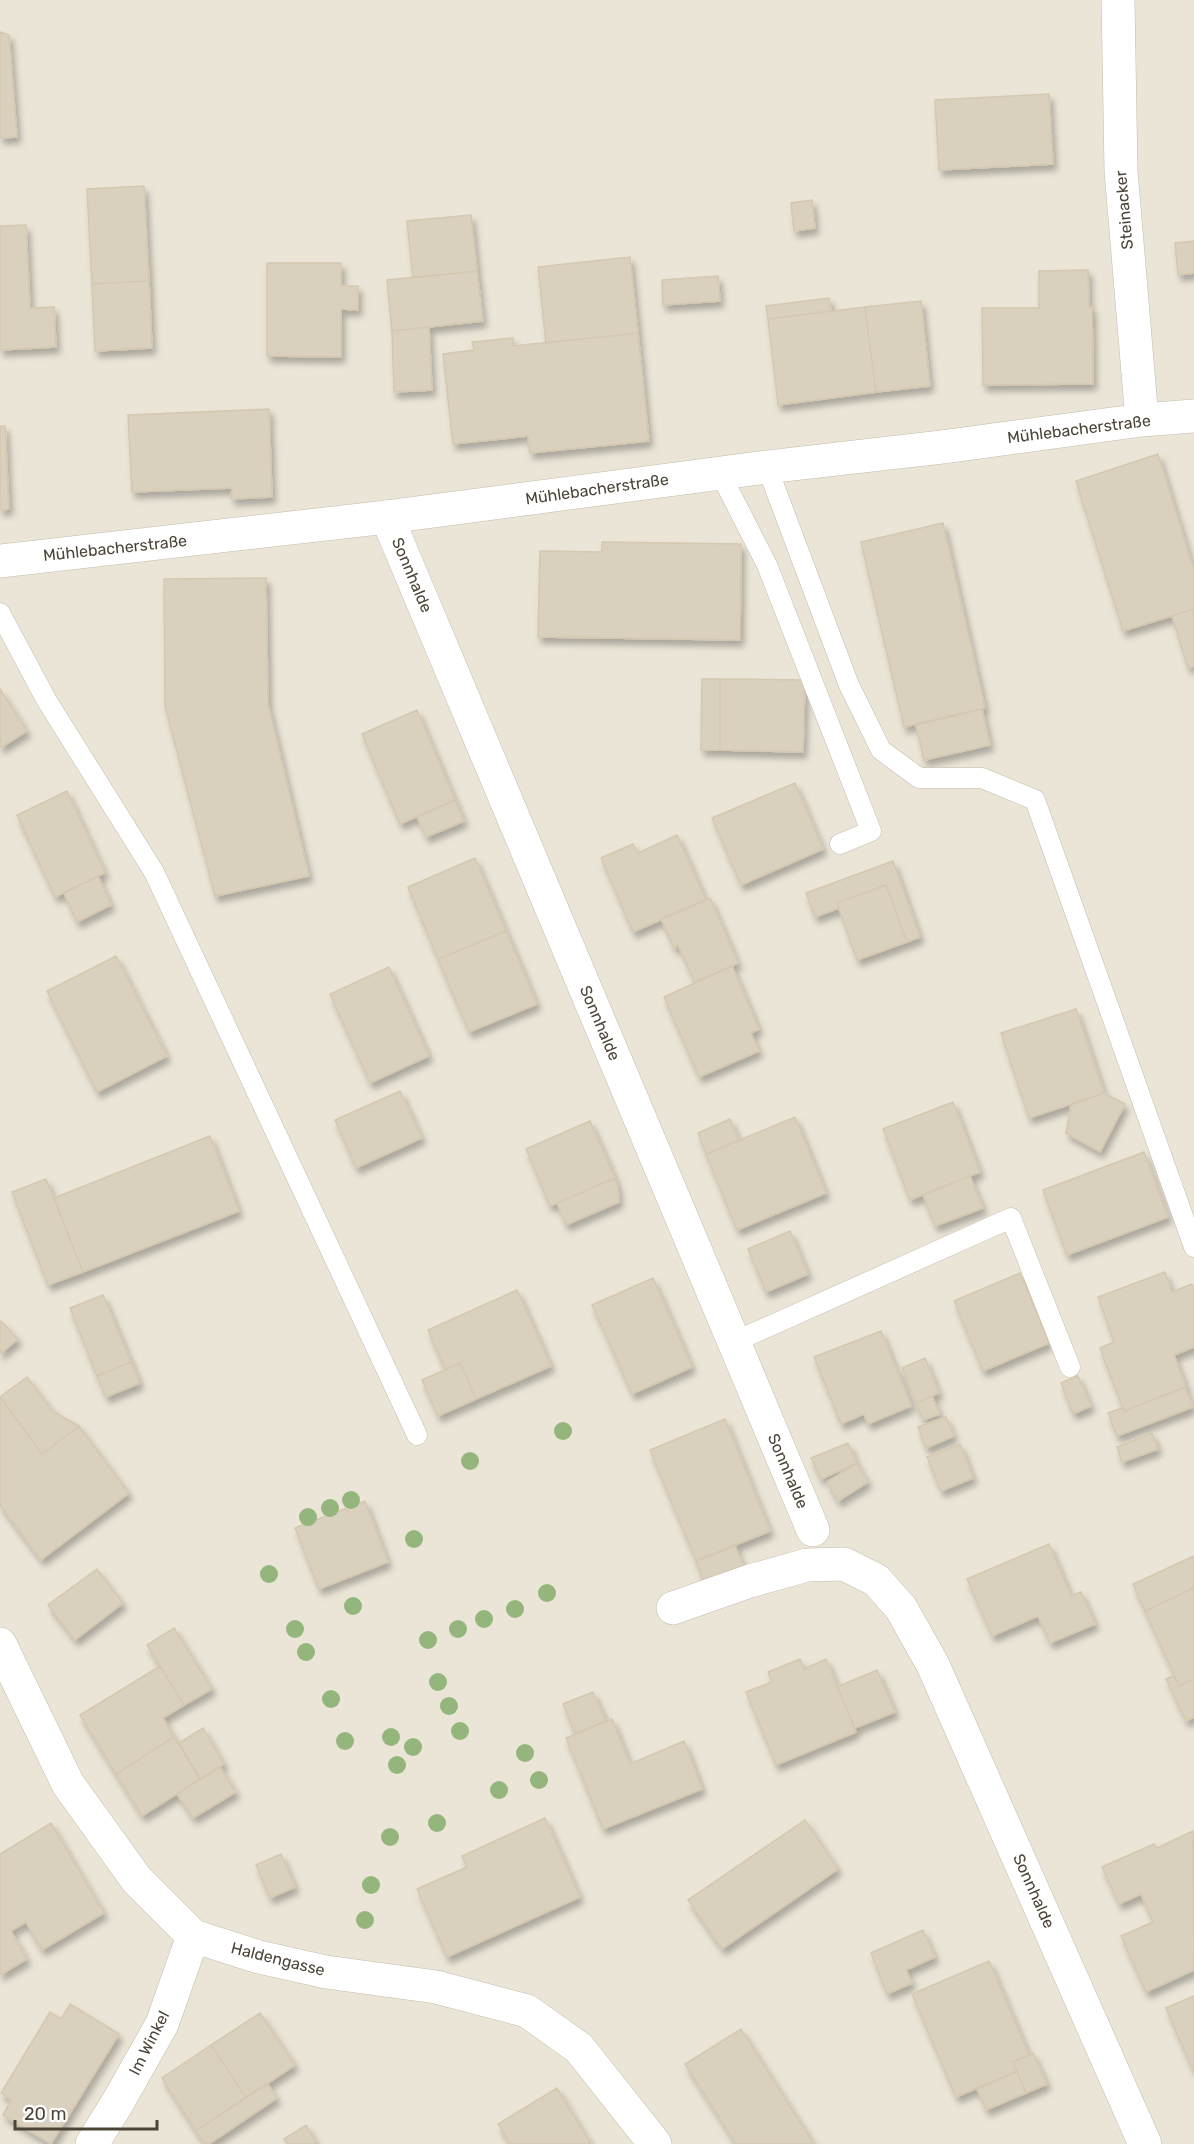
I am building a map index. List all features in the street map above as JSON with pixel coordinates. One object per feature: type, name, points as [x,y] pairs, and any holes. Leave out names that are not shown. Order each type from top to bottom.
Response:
[{"type":"street","name":"Steinacker","points":[[1118,0],[1121,171],[1142,420]]},
{"type":"street","name":"Mühlebacherstraße","points":[[0,561],[387,517],[1142,420],[1194,416]]},
{"type":"street","name":"Sonnhalde","points":[[387,517],[813,1530]]},
{"type":"street","name":"Sonnhalde","points":[[673,1608],[750,1581],[807,1565],[844,1564],[876,1580],[883,1587],[901,1608],[933,1665],[1145,2144]]},
{"type":"street","name":"Haldengasse","points":[[0,1644],[68,1784],[137,1880],[193,1936],[259,1957],[326,1972],[436,1987],[527,2011],[579,2048],[655,2144]]},
{"type":"street","name":"Im Winkel","points":[[92,2144],[162,2024],[193,1936]]},
{"type":"lane","points":[[768,467],[849,685],[881,750],[919,778],[982,777],[1035,800],[1194,1247]]},
{"type":"lane","points":[[720,473],[767,565],[871,831],[840,844]]},
{"type":"lane","points":[[0,613],[47,701],[154,872],[417,1435]]},
{"type":"lane","points":[[734,1342],[1011,1218],[1070,1367]]},
{"type":"shaded area","points":[[0,0],[1194,0],[1194,2144],[0,2144]]},
{"type":"building","points":[[0,32],[9,35],[17,137],[0,138]]},
{"type":"building","points":[[1049,94],[1053,164],[939,170],[935,100]]},
{"type":"building","points":[[144,186],[149,281],[92,284],[87,189]]},
{"type":"building","points":[[812,200],[815,228],[794,231],[791,203]]},
{"type":"building","points":[[471,215],[477,271],[413,278],[407,221]]},
{"type":"building","points":[[26,225],[30,308],[54,307],[56,347],[0,350],[0,226]]},
{"type":"building","points":[[1194,241],[1194,273],[1178,275],[1175,243]]},
{"type":"building","points":[[630,257],[638,333],[546,343],[538,267]]},
{"type":"building","points":[[267,263],[341,263],[341,286],[358,286],[358,310],[341,309],[341,357],[267,356]]},
{"type":"building","points":[[1088,270],[1089,307],[1092,307],[1093,384],[983,385],[982,308],[1039,308],[1039,271]]},
{"type":"building","points":[[477,271],[483,321],[392,331],[387,280]]},
{"type":"building","points":[[718,276],[720,301],[663,305],[662,280]]},
{"type":"building","points":[[149,281],[152,348],[95,351],[92,284]]},
{"type":"building","points":[[829,298],[831,311],[768,319],[766,306]]},
{"type":"building","points":[[921,301],[930,386],[876,392],[865,307]]},
{"type":"building","points":[[865,307],[876,392],[778,405],[768,319]]},
{"type":"building","points":[[429,327],[432,390],[394,392],[392,331]]},
{"type":"building","points":[[638,333],[649,441],[530,453],[528,436],[453,444],[443,354],[474,350],[472,342],[513,338],[513,346]]},
{"type":"building","points":[[269,409],[272,497],[231,499],[232,488],[132,492],[128,415]]},
{"type":"building","points":[[0,426],[5,426],[9,509],[0,510]]},
{"type":"building","points":[[1158,454],[1194,571],[1194,609],[1123,631],[1076,481]]},
{"type":"building","points":[[943,523],[985,708],[904,727],[861,542]]},
{"type":"building","points":[[602,542],[741,544],[740,640],[538,637],[540,551],[602,552]]},
{"type":"building","points":[[266,578],[268,704],[309,876],[215,896],[165,706],[164,579]]},
{"type":"building","points":[[1194,609],[1194,666],[1188,668],[1172,616]]},
{"type":"building","points":[[702,679],[720,679],[720,750],[701,750]]},
{"type":"building","points":[[720,679],[805,680],[803,752],[720,750]]},
{"type":"building","points":[[0,689],[27,731],[0,748]]},
{"type":"building","points":[[982,709],[990,745],[924,760],[916,725]]},
{"type":"building","points":[[417,710],[455,800],[400,824],[362,734]]},
{"type":"building","points":[[795,783],[823,849],[741,885],[712,818]]},
{"type":"building","points":[[67,791],[105,873],[55,897],[17,815]]},
{"type":"building","points":[[455,800],[464,821],[426,837],[417,817]]},
{"type":"building","points":[[677,835],[706,900],[633,932],[601,858],[633,844],[638,853]]},
{"type":"building","points":[[475,858],[506,931],[438,959],[408,887]]},
{"type":"building","points":[[893,861],[920,937],[907,942],[886,885],[837,903],[839,908],[815,917],[806,893]]},
{"type":"building","points":[[98,876],[111,905],[77,922],[64,893]]},
{"type":"building","points":[[886,885],[907,942],[857,960],[837,903]]},
{"type":"building","points":[[710,898],[738,963],[695,982],[678,945],[674,948],[661,919]]},
{"type":"building","points":[[506,931],[537,1004],[469,1032],[438,959]]},
{"type":"building","points":[[116,956],[167,1056],[97,1092],[47,991]]},
{"type":"building","points":[[732,966],[759,1029],[751,1033],[759,1051],[699,1077],[664,997]]},
{"type":"building","points":[[389,967],[429,1056],[370,1083],[330,994]]},
{"type":"building","points":[[1076,1009],[1104,1093],[1029,1118],[1001,1033]]},
{"type":"building","points":[[400,1091],[422,1138],[356,1168],[335,1120]]},
{"type":"building","points":[[1104,1093],[1125,1104],[1100,1152],[1066,1133],[1071,1105]]},
{"type":"building","points":[[953,1102],[980,1172],[910,1200],[883,1129]]},
{"type":"building","points":[[795,1117],[826,1193],[737,1230],[706,1154]]},
{"type":"building","points":[[730,1119],[739,1140],[706,1154],[698,1133]]},
{"type":"building","points":[[590,1121],[615,1178],[550,1206],[526,1149]]},
{"type":"building","points":[[210,1136],[239,1211],[83,1272],[54,1198]]},
{"type":"building","points":[[1144,1152],[1168,1217],[1067,1255],[1043,1190]]},
{"type":"building","points":[[970,1176],[983,1208],[935,1226],[923,1195]]},
{"type":"building","points":[[615,1178],[619,1202],[566,1225],[557,1203]]},
{"type":"building","points":[[46,1179],[83,1272],[48,1285],[12,1192]]},
{"type":"building","points":[[790,1231],[808,1274],[766,1292],[748,1249]]},
{"type":"building","points":[[1165,1272],[1172,1292],[1192,1284],[1194,1289],[1194,1347],[1174,1355],[1186,1387],[1124,1411],[1100,1348],[1114,1342],[1098,1297]]},
{"type":"building","points":[[1020,1273],[1049,1343],[983,1371],[954,1301]]},
{"type":"building","points":[[653,1278],[692,1367],[632,1394],[592,1305]]},
{"type":"building","points":[[517,1290],[551,1366],[476,1399],[460,1363],[445,1370],[428,1330]]},
{"type":"building","points":[[103,1295],[131,1362],[97,1376],[70,1308]]},
{"type":"building","points":[[0,1322],[18,1339],[0,1354]]},
{"type":"building","points":[[881,1331],[911,1406],[868,1424],[864,1414],[841,1424],[814,1357]]},
{"type":"building","points":[[925,1358],[939,1393],[916,1403],[902,1368]]},
{"type":"building","points":[[131,1362],[140,1383],[106,1397],[97,1376]]},
{"type":"building","points":[[460,1363],[476,1399],[438,1416],[422,1380]]},
{"type":"building","points":[[1078,1376],[1091,1406],[1073,1414],[1061,1383]]},
{"type":"building","points":[[27,1377],[53,1411],[79,1426],[42,1454],[0,1397]]},
{"type":"building","points":[[1185,1387],[1193,1407],[1117,1436],[1108,1413],[1122,1408],[1124,1411]]},
{"type":"building","points":[[932,1396],[940,1414],[923,1420],[916,1403]]},
{"type":"building","points":[[0,1397],[42,1454],[79,1426],[129,1493],[41,1560],[0,1505]]},
{"type":"building","points":[[946,1417],[954,1436],[926,1448],[918,1427]]},
{"type":"building","points":[[725,1419],[770,1531],[696,1561],[650,1450]]},
{"type":"building","points":[[1152,1433],[1158,1449],[1122,1462],[1117,1447]]},
{"type":"building","points":[[848,1443],[857,1463],[821,1479],[811,1458]]},
{"type":"building","points":[[960,1444],[973,1478],[941,1491],[927,1457]]},
{"type":"building","points":[[857,1463],[868,1482],[838,1501],[827,1482]]},
{"type":"building","points":[[365,1501],[388,1562],[319,1589],[295,1528]]},
{"type":"building","points":[[1049,1544],[1071,1596],[1081,1592],[1095,1624],[1050,1643],[1038,1616],[992,1636],[967,1579]]},
{"type":"building","points":[[735,1546],[744,1567],[704,1583],[696,1561]]},
{"type":"building","points":[[1194,1556],[1194,1588],[1145,1611],[1133,1584]]},
{"type":"building","points":[[97,1569],[123,1603],[75,1640],[48,1605]]},
{"type":"building","points":[[1194,1588],[1194,1679],[1179,1686],[1145,1611]]},
{"type":"building","points":[[174,1628],[212,1689],[184,1705],[147,1645]]},
{"type":"building","points":[[800,1659],[804,1669],[826,1659],[856,1732],[776,1765],[746,1692],[772,1682],[768,1672]]},
{"type":"building","points":[[160,1666],[184,1705],[163,1718],[174,1737],[116,1774],[80,1715]]},
{"type":"building","points":[[877,1670],[895,1712],[855,1728],[837,1687]]},
{"type":"building","points":[[1174,1676],[1179,1686],[1194,1679],[1194,1717],[1186,1721],[1166,1679]]},
{"type":"building","points":[[593,1692],[606,1721],[575,1734],[563,1704]]},
{"type":"building","points":[[612,1719],[630,1764],[684,1741],[702,1789],[603,1829],[566,1738]]},
{"type":"building","points":[[203,1728],[224,1764],[200,1779],[179,1743]]},
{"type":"building","points":[[174,1737],[200,1779],[142,1816],[116,1774]]},
{"type":"building","points":[[220,1767],[236,1792],[193,1818],[177,1794]]},
{"type":"building","points":[[545,1818],[580,1897],[447,1957],[417,1889],[467,1867],[462,1856]]},
{"type":"building","points":[[805,1820],[838,1869],[722,1949],[688,1900]]},
{"type":"building","points":[[51,1823],[104,1913],[42,1950],[26,1922],[11,1931],[27,1959],[0,1975],[0,1854]]},
{"type":"building","points":[[1193,1831],[1194,1970],[1146,1992],[1121,1936],[1153,1922],[1141,1894],[1119,1904],[1102,1867],[1154,1844],[1157,1848]]},
{"type":"building","points":[[281,1854],[295,1887],[270,1898],[256,1865]]},
{"type":"building","points":[[923,1930],[935,1957],[906,1970],[912,1983],[887,1994],[871,1953]]},
{"type":"building","points":[[989,1961],[1029,2055],[1013,2062],[1017,2071],[956,2097],[912,1994]]},
{"type":"building","points":[[1194,1996],[1194,2073],[1166,2008]]},
{"type":"building","points":[[70,2004],[119,2034],[51,2144],[3,2115],[11,2100],[1,2093],[50,2012],[61,2019]]},
{"type":"building","points":[[260,2013],[295,2065],[246,2098],[211,2045]]},
{"type":"building","points":[[741,2029],[814,2144],[736,2144],[685,2064]]},
{"type":"building","points":[[211,2045],[246,2098],[196,2131],[162,2078]]},
{"type":"building","points":[[1033,2053],[1047,2084],[1026,2093],[1013,2062]]},
{"type":"building","points":[[1017,2071],[1026,2093],[986,2110],[977,2089]]},
{"type":"building","points":[[267,2083],[277,2098],[209,2144],[205,2144],[196,2131]]},
{"type":"building","points":[[557,2088],[591,2144],[510,2144],[498,2124]]},
{"type":"building","points":[[306,2125],[316,2142],[287,2144],[284,2139]]}]
